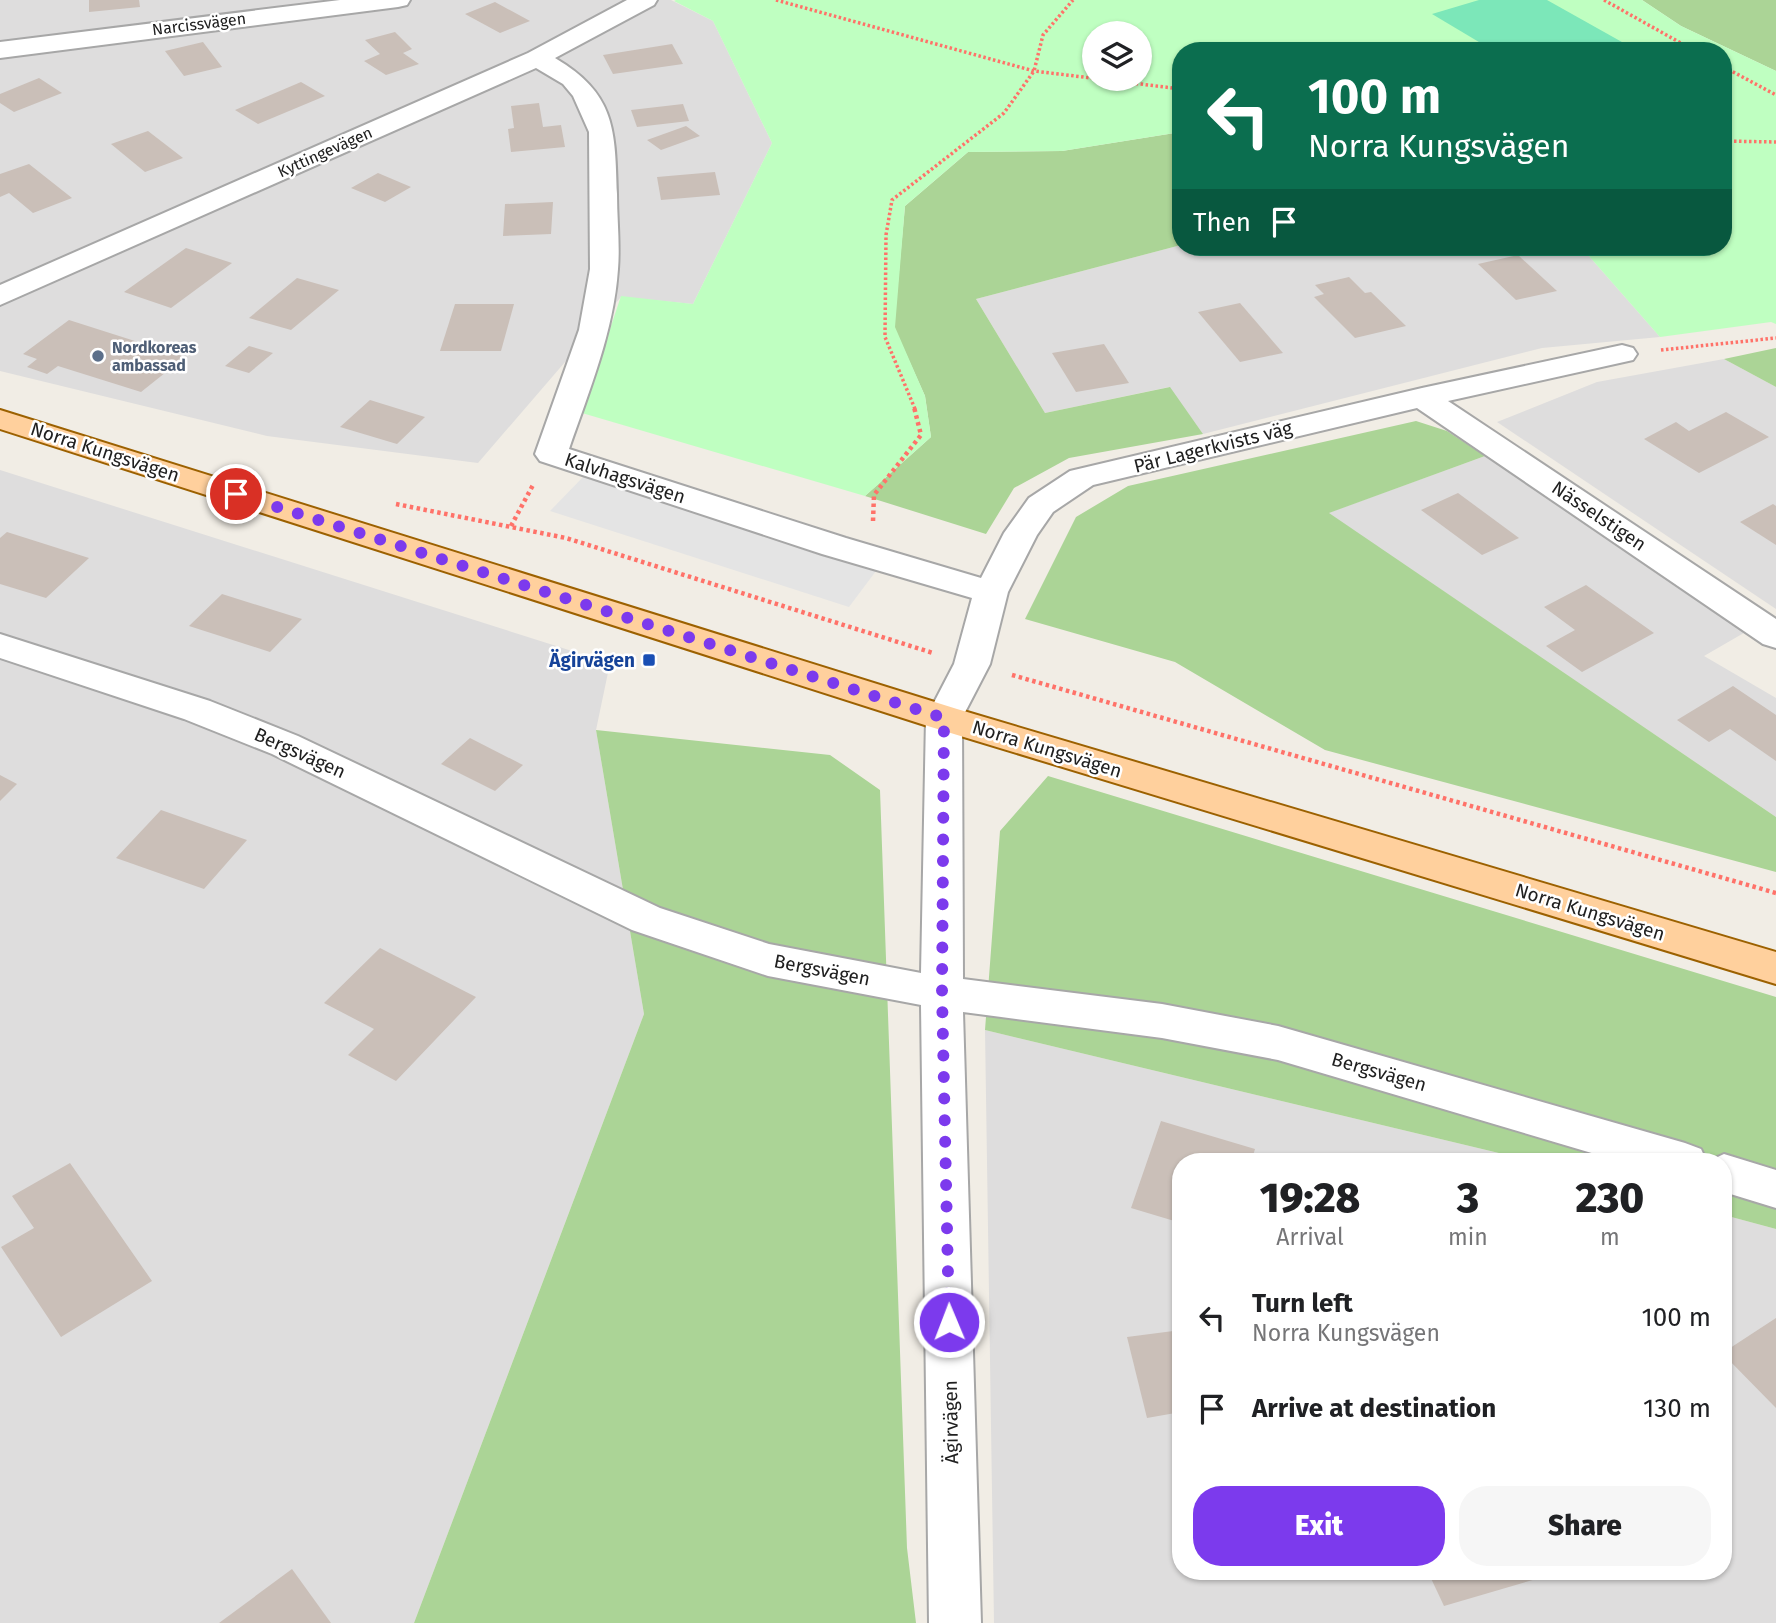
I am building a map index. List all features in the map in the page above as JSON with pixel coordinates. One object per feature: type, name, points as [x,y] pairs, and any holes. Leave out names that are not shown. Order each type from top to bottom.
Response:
[{"type":"main road","name":"Norra Kungsvägen","points":[[0,419],[944,718],[1776,968]]},
{"type":"street","name":"Narcissvägen","points":[[0,50],[398,0]]},
{"type":"street","points":[[594,0],[636,6]]},
{"type":"street","name":"Kyttingevägen","points":[[0,296],[537,58],[636,6]]},
{"type":"street","name":"Kalvhagsvägen","points":[[537,58],[572,79],[585,94],[602,132],[604,269],[594,330],[551,454],[834,546],[991,592]]},
{"type":"street","name":"Pär Lagerkvists väg","points":[[944,718],[972,664],[991,592],[1021,533],[1041,505],[1082,478],[1422,397],[1622,354]]},
{"type":"street","name":"Nässelstigen","points":[[1422,397],[1776,636]]},
{"type":"street","name":"Bergsvägen","points":[[0,646],[197,710],[285,745],[646,919],[768,960],[942,993],[1162,1021],[1278,1043],[1654,1153]]},
{"type":"street","name":"Ägirvägen","points":[[944,718],[942,993],[956,1623]]},
{"type":"street","points":[[1732,1176],[1776,1189]]},
{"type":"path","points":[[776,0],[1034,71],[1172,88]]},
{"type":"path","points":[[873,528],[874,495],[921,435],[913,403],[885,337],[886,235],[892,200],[1004,113],[1034,71],[1043,34],[1073,0]]},
{"type":"path","points":[[1604,0],[1679,42]]},
{"type":"path","points":[[1732,71],[1776,95]]},
{"type":"path","points":[[1732,141],[1776,142]]},
{"type":"path","points":[[1622,354],[1776,338]]},
{"type":"path","points":[[511,526],[551,454]]},
{"type":"path","points":[[394,504],[566,538],[972,664],[1776,893]]},
{"type":"shaded area","points":[[0,0],[671,0],[713,21],[772,143],[693,304],[621,297],[478,463],[267,436],[0,371]]},
{"type":"shaded area","points":[[1172,247],[1172,256],[1589,256],[1660,337],[1542,348],[1203,434],[1169,387],[1045,413],[976,299]]},
{"type":"shaded area","points":[[1724,359],[1776,387],[1776,609],[1497,422],[1597,382]]},
{"type":"shaded area","points":[[1485,456],[1749,630],[1704,656],[1776,698],[1776,817],[1328,513]]},
{"type":"shaded area","points":[[0,470],[610,663],[596,730],[644,1014],[414,1623],[0,1623]]},
{"type":"shaded area","points":[[584,476],[879,567],[849,607],[550,511]]},
{"type":"shaded area","points":[[985,1030],[1498,1153],[1172,1153],[1172,1580],[1732,1580],[1732,1217],[1776,1229],[1776,1623],[994,1623]]},
{"type":"green space","points":[[1479,0],[1547,0],[1622,42],[1479,42],[1432,14]]},
{"type":"green space","points":[[1642,0],[1776,0],[1776,71],[1732,50],[1732,42],[1715,42],[1681,26]]},
{"type":"green space","points":[[1642,0],[1681,26],[1715,42],[1172,42],[1172,133],[1062,151],[968,152],[905,206],[895,327],[925,396],[931,437],[865,496],[582,413],[621,296],[693,304],[772,143],[713,21],[674,1]]},
{"type":"green space","points":[[1732,50],[1776,71],[1776,324],[1771,322],[1660,337],[1589,256],[1732,256]]},
{"type":"green space","points":[[1172,133],[1172,247],[976,299],[1045,413],[1170,387],[1203,434],[1069,458],[1014,488],[986,534],[865,496],[931,437],[925,396],[894,327],[905,206],[968,152],[1062,151]]},
{"type":"green space","points":[[1776,348],[1776,387],[1724,359]]},
{"type":"green space","points":[[1416,421],[1447,431],[1485,456],[1329,513],[1776,817],[1776,872],[1325,750],[1175,662],[1025,619],[1076,517],[1128,486]]},
{"type":"green space","points":[[596,730],[830,755],[880,790],[907,1548],[916,1623],[414,1623],[644,1014]]},
{"type":"green space","points":[[1048,776],[1776,997],[1776,1229],[1732,1217],[1732,1153],[1498,1153],[985,1030],[1000,831]]},
{"type":"building","points":[[89,0],[139,0],[140,7],[89,12]]},
{"type":"building","points":[[495,2],[530,21],[500,33],[465,14]]},
{"type":"building","points":[[395,32],[412,49],[403,53],[419,64],[386,75],[364,61],[380,54],[365,40]]},
{"type":"building","points":[[203,42],[222,67],[184,76],[165,51]]},
{"type":"building","points":[[672,44],[683,64],[613,74],[603,55]]},
{"type":"building","points":[[39,78],[62,93],[14,112],[0,103],[0,94]]},
{"type":"building","points":[[301,82],[325,96],[258,124],[235,110]]},
{"type":"building","points":[[539,103],[543,127],[561,125],[565,147],[511,152],[508,129],[514,128],[511,106]]},
{"type":"building","points":[[683,104],[689,121],[637,127],[631,110]]},
{"type":"building","points":[[686,126],[700,136],[661,150],[647,140]]},
{"type":"building","points":[[148,131],[183,158],[145,172],[111,144]]},
{"type":"building","points":[[29,164],[72,198],[33,213],[9,193],[0,197],[0,174]]},
{"type":"building","points":[[715,172],[720,195],[661,200],[657,177]]},
{"type":"building","points":[[378,173],[411,187],[385,202],[351,188]]},
{"type":"building","points":[[553,202],[551,234],[503,236],[505,204]]},
{"type":"building","points":[[186,248],[232,263],[171,308],[124,292]]},
{"type":"building","points":[[1519,256],[1557,291],[1516,300],[1478,264]]},
{"type":"building","points":[[1349,277],[1365,293],[1371,292],[1406,326],[1355,338],[1314,297],[1324,294],[1315,285]]},
{"type":"building","points":[[297,278],[339,290],[291,330],[249,318]]},
{"type":"building","points":[[1240,303],[1283,353],[1240,362],[1198,312]]},
{"type":"building","points":[[455,304],[514,304],[501,351],[440,351]]},
{"type":"building","points":[[69,320],[185,357],[141,392],[58,366],[47,374],[27,367],[37,359],[23,354]]},
{"type":"building","points":[[1104,344],[1129,383],[1076,392],[1052,353]]},
{"type":"building","points":[[249,346],[273,353],[249,373],[225,366]]},
{"type":"building","points":[[370,400],[425,417],[397,444],[340,427]]},
{"type":"building","points":[[1726,412],[1769,437],[1699,473],[1644,439],[1676,422],[1689,431]]},
{"type":"building","points":[[1458,493],[1519,538],[1482,555],[1421,510]]},
{"type":"building","points":[[1773,504],[1776,506],[1776,545],[1740,522]]},
{"type":"building","points":[[7,532],[89,558],[46,598],[0,584],[0,538]]},
{"type":"building","points":[[1586,585],[1654,633],[1582,672],[1546,646],[1575,630],[1544,607]]},
{"type":"building","points":[[222,594],[302,619],[270,652],[189,626]]},
{"type":"building","points":[[1733,686],[1776,715],[1776,761],[1730,729],[1709,742],[1677,720]]},
{"type":"building","points":[[470,738],[523,765],[495,791],[441,764]]},
{"type":"building","points":[[0,775],[17,784],[0,801]]},
{"type":"building","points":[[161,810],[247,840],[204,889],[116,858]]},
{"type":"building","points":[[380,948],[476,997],[396,1081],[348,1055],[374,1029],[324,1003]]},
{"type":"building","points":[[1161,1121],[1255,1149],[1254,1153],[1172,1153],[1172,1220],[1131,1208]]},
{"type":"building","points":[[70,1163],[152,1281],[61,1337],[1,1247],[34,1228],[12,1196]]},
{"type":"building","points":[[1776,1318],[1776,1408],[1732,1363],[1732,1347]]},
{"type":"building","points":[[1172,1331],[1172,1414],[1147,1418],[1127,1337]]},
{"type":"building","points":[[292,1569],[331,1623],[219,1623]]},
{"type":"building","points":[[1432,1580],[1533,1580],[1444,1606]]},
{"type":"place","name":"Nordkoreas ambassad","points":[[98,356]]},
{"type":"place","name":"Ägirvägen","points":[[649,660]]},
{"type":"route","points":[[236,494],[944,718],[942,993],[949,1322]]}]
